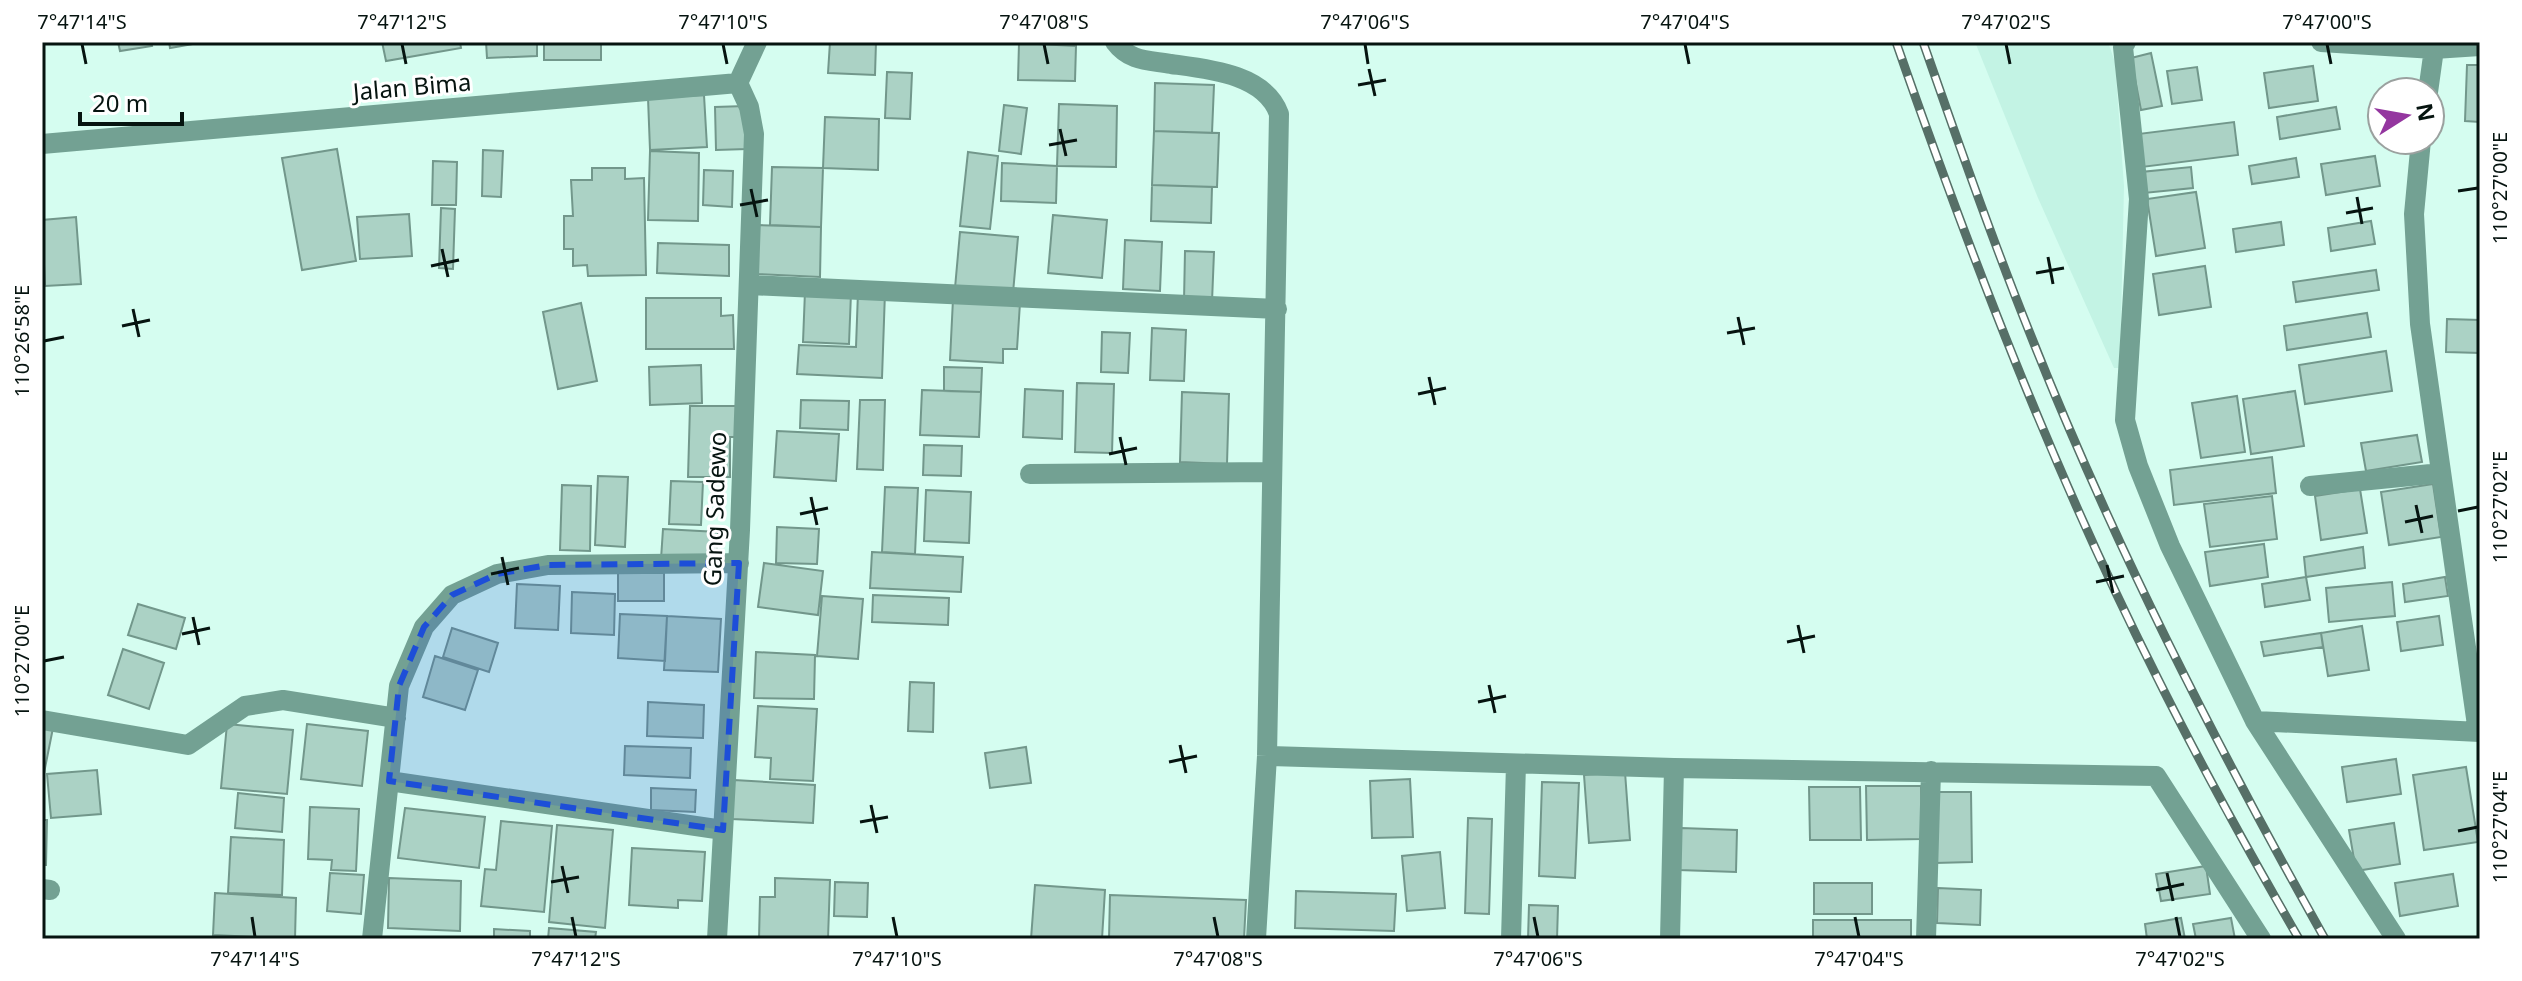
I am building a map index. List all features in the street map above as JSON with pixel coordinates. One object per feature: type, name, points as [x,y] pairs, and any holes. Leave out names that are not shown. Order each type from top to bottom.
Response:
[{"type":"street","points":[[738,83],[757,42]]},
{"type":"street","points":[[1115,42],[1122,51],[1139,60],[1237,77],[1263,89],[1276,103],[1281,127],[1267,756],[1256,939]]},
{"type":"street","points":[[2321,42],[2434,49],[2480,46]]},
{"type":"street","points":[[2124,44],[2139,199],[2125,420],[2138,466],[2170,546],[2255,721],[2396,939]]},
{"type":"street","points":[[2430,76],[2434,49]]},
{"type":"street","name":"Jalan Bima","points":[[42,144],[738,83]]},
{"type":"street","name":"Gang Sadewo","points":[[717,939],[739,563],[754,134],[749,107],[738,83]]},
{"type":"street","points":[[2255,721],[2479,732],[2416,280],[2414,214],[2419,156]]},
{"type":"street","points":[[749,285],[1277,309]]},
{"type":"street","points":[[1030,474],[1271,472]]},
{"type":"street","points":[[2310,486],[2441,473]]},
{"type":"street","points":[[372,939],[399,686],[424,627],[452,595],[497,574],[548,565],[739,563]]},
{"type":"street","points":[[42,720],[188,745],[245,706],[283,700],[396,718]]},
{"type":"street","points":[[1267,756],[1674,768],[2156,776],[2261,939]]},
{"type":"street","points":[[1511,939],[1516,764]]},
{"type":"street","points":[[1670,939],[1674,768]]},
{"type":"street","points":[[1926,939],[1931,771]]},
{"type":"street","points":[[389,781],[723,830]]},
{"type":"highlighted area","points":[[739,563],[723,830],[389,781],[399,686],[424,627],[452,595],[497,574],[548,565]]},
{"type":"shaded area","points":[[1975,42],[2108,42],[2115,62],[2124,186],[2120,368],[2114,368],[2038,198]]},
{"type":"building","points":[[118,42],[151,42],[152,46],[120,51]]},
{"type":"building","points":[[169,42],[204,42],[170,48]]},
{"type":"building","points":[[382,42],[460,42],[461,48],[386,61]]},
{"type":"building","points":[[486,42],[537,42],[537,56],[487,58]]},
{"type":"building","points":[[544,42],[601,42],[601,60],[544,60]]},
{"type":"building","points":[[830,42],[876,42],[875,75],[828,73]]},
{"type":"building","points":[[1019,43],[1076,46],[1075,81],[1018,80]]},
{"type":"building","points":[[2151,53],[2162,106],[2141,110],[2131,58]]},
{"type":"building","points":[[2467,65],[2480,65],[2480,122],[2465,121]]},
{"type":"building","points":[[2313,66],[2318,101],[2269,108],[2264,73]]},
{"type":"building","points":[[2197,67],[2202,100],[2172,104],[2167,71]]},
{"type":"building","points":[[887,72],[912,73],[910,119],[885,118]]},
{"type":"building","points":[[1155,83],[1214,85],[1212,133],[1154,131]]},
{"type":"building","points":[[704,95],[707,147],[650,150],[648,98]]},
{"type":"building","points":[[1059,104],[1117,106],[1116,167],[1057,166]]},
{"type":"building","points":[[1004,105],[1027,108],[1021,154],[999,151]]},
{"type":"building","points":[[745,106],[747,149],[716,150],[715,107]]},
{"type":"building","points":[[2336,107],[2340,129],[2280,139],[2277,117]]},
{"type":"building","points":[[825,117],[879,119],[878,170],[823,168]]},
{"type":"building","points":[[2234,122],[2238,155],[2142,167],[2138,134]]},
{"type":"building","points":[[1154,131],[1219,133],[1217,187],[1152,185]]},
{"type":"building","points":[[337,149],[356,261],[302,270],[282,158]]},
{"type":"building","points":[[483,150],[503,151],[501,197],[482,196]]},
{"type":"building","points":[[650,151],[699,153],[698,221],[648,220]]},
{"type":"building","points":[[968,152],[998,156],[990,229],[960,226]]},
{"type":"building","points":[[2375,156],[2380,186],[2326,195],[2321,164]]},
{"type":"building","points":[[2296,158],[2299,177],[2252,184],[2249,166]]},
{"type":"building","points":[[433,161],[457,162],[456,205],[432,205]]},
{"type":"building","points":[[1002,163],[1057,166],[1056,203],[1001,201]]},
{"type":"building","points":[[772,167],[823,168],[821,227],[770,225]]},
{"type":"building","points":[[2191,167],[2193,188],[2144,193],[2141,172]]},
{"type":"building","points":[[592,168],[625,168],[625,179],[644,178],[646,275],[588,276],[587,265],[573,266],[573,249],[564,249],[564,216],[573,216],[571,180],[592,180]]},
{"type":"building","points":[[704,170],[733,171],[732,207],[703,205]]},
{"type":"building","points":[[1152,185],[1212,187],[1211,223],[1151,221]]},
{"type":"building","points":[[2196,192],[2205,248],[2156,256],[2147,199]]},
{"type":"building","points":[[441,208],[455,209],[453,269],[439,268]]},
{"type":"building","points":[[409,214],[412,256],[360,259],[357,217]]},
{"type":"building","points":[[1053,215],[1107,220],[1102,278],[1048,273]]},
{"type":"building","points":[[76,217],[81,284],[45,286],[42,220]]},
{"type":"building","points":[[2371,221],[2375,244],[2331,251],[2328,228]]},
{"type":"building","points":[[2281,222],[2284,245],[2236,252],[2233,229]]},
{"type":"building","points":[[758,225],[821,227],[820,277],[756,274]]},
{"type":"building","points":[[960,232],[1018,237],[1013,293],[955,288]]},
{"type":"building","points":[[1125,240],[1162,242],[1160,291],[1123,289]]},
{"type":"building","points":[[658,243],[729,245],[729,276],[657,273]]},
{"type":"building","points":[[1185,251],[1214,252],[1212,302],[1184,301]]},
{"type":"building","points":[[2205,266],[2211,307],[2159,315],[2153,274]]},
{"type":"building","points":[[2376,270],[2379,290],[2296,302],[2293,282]]},
{"type":"building","points":[[805,291],[851,293],[849,344],[803,342]]},
{"type":"building","points":[[858,292],[885,292],[882,378],[797,374],[799,345],[856,347]]},
{"type":"building","points":[[646,298],[721,298],[721,316],[733,315],[734,349],[646,349]]},
{"type":"building","points":[[953,299],[1020,303],[1017,349],[1003,349],[1003,363],[950,360]]},
{"type":"building","points":[[581,303],[597,381],[558,389],[543,312]]},
{"type":"building","points":[[2367,313],[2371,337],[2287,350],[2284,326]]},
{"type":"building","points":[[2447,319],[2480,320],[2480,353],[2446,352]]},
{"type":"building","points":[[1152,328],[1186,330],[1184,381],[1150,380]]},
{"type":"building","points":[[1102,332],[1130,333],[1128,373],[1101,372]]},
{"type":"building","points":[[2386,351],[2392,391],[2305,404],[2299,365]]},
{"type":"building","points":[[701,365],[702,403],[650,405],[649,367]]},
{"type":"building","points":[[944,367],[982,368],[981,392],[944,391]]},
{"type":"building","points":[[1077,383],[1114,384],[1112,453],[1075,452]]},
{"type":"building","points":[[1025,389],[1063,391],[1062,439],[1023,437]]},
{"type":"building","points":[[922,390],[981,392],[979,437],[920,435]]},
{"type":"building","points":[[2295,391],[2304,446],[2251,454],[2243,399]]},
{"type":"building","points":[[1182,392],[1229,394],[1227,464],[1180,462]]},
{"type":"building","points":[[2237,396],[2245,452],[2201,458],[2192,403]]},
{"type":"building","points":[[801,400],[849,401],[848,430],[800,428]]},
{"type":"building","points":[[860,400],[885,400],[883,470],[857,469]]},
{"type":"building","points":[[690,406],[740,406],[739,437],[730,437],[730,477],[688,477]]},
{"type":"building","points":[[777,431],[839,434],[836,481],[774,477]]},
{"type":"building","points":[[2417,435],[2422,462],[2366,471],[2361,443]]},
{"type":"building","points":[[924,445],[962,446],[961,476],[923,475]]},
{"type":"building","points":[[2272,457],[2276,493],[2174,505],[2170,470]]},
{"type":"building","points":[[598,476],[628,477],[625,547],[595,545]]},
{"type":"building","points":[[671,481],[703,482],[701,525],[669,524]]},
{"type":"building","points":[[2433,484],[2441,537],[2389,545],[2381,492]]},
{"type":"building","points":[[562,485],[591,486],[590,551],[560,550]]},
{"type":"building","points":[[885,487],[918,488],[915,554],[882,552]]},
{"type":"building","points":[[2360,489],[2367,533],[2321,540],[2315,496]]},
{"type":"building","points":[[926,490],[971,492],[969,543],[924,541]]},
{"type":"building","points":[[2272,496],[2277,539],[2210,547],[2204,504]]},
{"type":"building","points":[[777,527],[819,529],[817,564],[776,563]]},
{"type":"building","points":[[663,529],[718,532],[716,562],[661,559]]},
{"type":"building","points":[[2264,544],[2268,577],[2210,586],[2205,552]]},
{"type":"building","points":[[2363,547],[2365,568],[2306,577],[2304,557]]},
{"type":"building","points":[[872,552],[963,557],[961,592],[870,588]]},
{"type":"building","points":[[764,563],[823,571],[818,615],[758,607]]},
{"type":"building","points":[[618,573],[664,573],[664,601],[618,601]]},
{"type":"building","points":[[2306,577],[2310,600],[2265,607],[2262,584]]},
{"type":"building","points":[[2445,577],[2448,596],[2405,602],[2403,584]]},
{"type":"building","points":[[2392,582],[2395,616],[2329,622],[2326,588]]},
{"type":"building","points":[[517,584],[560,586],[558,630],[515,628]]},
{"type":"building","points":[[572,592],[615,594],[614,635],[571,633]]},
{"type":"building","points":[[873,595],[949,598],[948,625],[872,622]]},
{"type":"building","points":[[822,596],[863,599],[858,659],[817,656]]},
{"type":"building","points":[[138,604],[185,618],[176,649],[128,635]]},
{"type":"building","points":[[620,614],[667,616],[665,661],[618,658]]},
{"type":"building","points":[[667,616],[721,619],[718,672],[664,670]]},
{"type":"building","points":[[2439,616],[2443,645],[2401,651],[2397,622]]},
{"type":"building","points":[[2362,626],[2369,670],[2328,676],[2321,633]]},
{"type":"building","points":[[452,628],[498,643],[489,672],[443,657]]},
{"type":"building","points":[[2321,633],[2323,647],[2264,656],[2261,642]]},
{"type":"building","points":[[123,649],[164,663],[149,709],[108,695]]},
{"type":"building","points":[[756,652],[815,655],[814,699],[754,698]]},
{"type":"building","points":[[435,656],[478,670],[465,710],[423,697]]},
{"type":"building","points":[[910,682],[934,683],[933,732],[908,731]]},
{"type":"building","points":[[648,702],[704,705],[703,738],[647,736]]},
{"type":"building","points":[[758,706],[817,709],[813,781],[770,779],[771,758],[755,757]]},
{"type":"building","points":[[227,724],[293,730],[287,794],[221,788]]},
{"type":"building","points":[[307,724],[368,731],[362,786],[301,779]]},
{"type":"building","points":[[42,725],[53,728],[43,778],[42,778]]},
{"type":"building","points":[[625,746],[691,748],[690,778],[624,775]]},
{"type":"building","points":[[1026,747],[1031,783],[990,788],[985,753]]},
{"type":"building","points":[[2396,759],[2401,794],[2347,802],[2342,767]]},
{"type":"building","points":[[2466,767],[2478,842],[2424,850],[2413,775]]},
{"type":"building","points":[[97,770],[101,814],[51,818],[47,774]]},
{"type":"building","points":[[1625,772],[1630,840],[1589,843],[1584,775]]},
{"type":"building","points":[[1410,779],[1413,837],[1372,838],[1370,781]]},
{"type":"building","points":[[734,780],[815,785],[813,823],[732,819]]},
{"type":"building","points":[[1542,782],[1579,783],[1575,878],[1539,876]]},
{"type":"building","points":[[1866,786],[1921,786],[1922,839],[1867,840]]},
{"type":"building","points":[[1809,787],[1860,787],[1861,840],[1810,840]]},
{"type":"building","points":[[651,788],[696,790],[695,812],[651,810]]},
{"type":"building","points":[[1934,792],[1971,792],[1972,862],[1935,863]]},
{"type":"building","points":[[238,793],[284,798],[282,832],[235,828]]},
{"type":"building","points":[[310,807],[359,809],[356,871],[331,870],[332,860],[308,859]]},
{"type":"building","points":[[405,808],[485,817],[479,868],[398,858]]},
{"type":"building","points":[[1468,818],[1492,819],[1489,914],[1465,913]]},
{"type":"building","points":[[42,820],[47,820],[46,865],[42,865]]},
{"type":"building","points":[[501,821],[552,826],[544,912],[481,906],[485,869],[496,870]]},
{"type":"building","points":[[2394,823],[2400,864],[2356,871],[2349,830]]},
{"type":"building","points":[[557,825],[613,830],[605,928],[549,922]]},
{"type":"building","points":[[1681,828],[1737,830],[1736,872],[1679,870]]},
{"type":"building","points":[[231,837],[284,840],[282,895],[228,893]]},
{"type":"building","points":[[632,848],[705,852],[702,901],[678,900],[678,908],[629,905]]},
{"type":"building","points":[[1440,852],[1445,908],[1407,911],[1402,856]]},
{"type":"building","points":[[2206,866],[2210,894],[2161,901],[2156,874]]},
{"type":"building","points":[[330,873],[364,875],[361,914],[327,911]]},
{"type":"building","points":[[2453,874],[2458,906],[2400,916],[2395,883]]},
{"type":"building","points":[[389,878],[461,881],[460,931],[388,928]]},
{"type":"building","points":[[775,878],[830,880],[828,939],[759,939],[760,897],[775,897]]},
{"type":"building","points":[[835,882],[868,883],[867,917],[834,916]]},
{"type":"building","points":[[1814,883],[1872,883],[1872,914],[1814,914]]},
{"type":"building","points":[[1035,885],[1105,890],[1102,939],[1031,939]]},
{"type":"building","points":[[1938,888],[1981,890],[1980,925],[1937,923]]},
{"type":"building","points":[[1296,891],[1396,894],[1394,931],[1295,928]]},
{"type":"building","points":[[215,893],[296,898],[295,939],[213,935]]},
{"type":"building","points":[[1110,895],[1246,900],[1244,939],[1109,939]]},
{"type":"building","points":[[1529,905],[1558,906],[1557,939],[1528,939]]},
{"type":"building","points":[[2181,918],[2185,939],[2147,939],[2145,924]]},
{"type":"building","points":[[2231,918],[2235,939],[2196,939],[2193,924]]},
{"type":"building","points":[[1813,920],[1911,920],[1911,939],[1813,939]]},
{"type":"building","points":[[549,928],[596,932],[595,939],[548,939]]},
{"type":"building","points":[[494,929],[530,931],[530,939],[494,939]]},
{"type":"railway","points":[[1896,42],[1984,283],[2082,519],[2189,741],[2299,939]]},
{"type":"railway","points":[[1923,42],[2015,295],[2095,487],[2205,716],[2325,939]]}]
